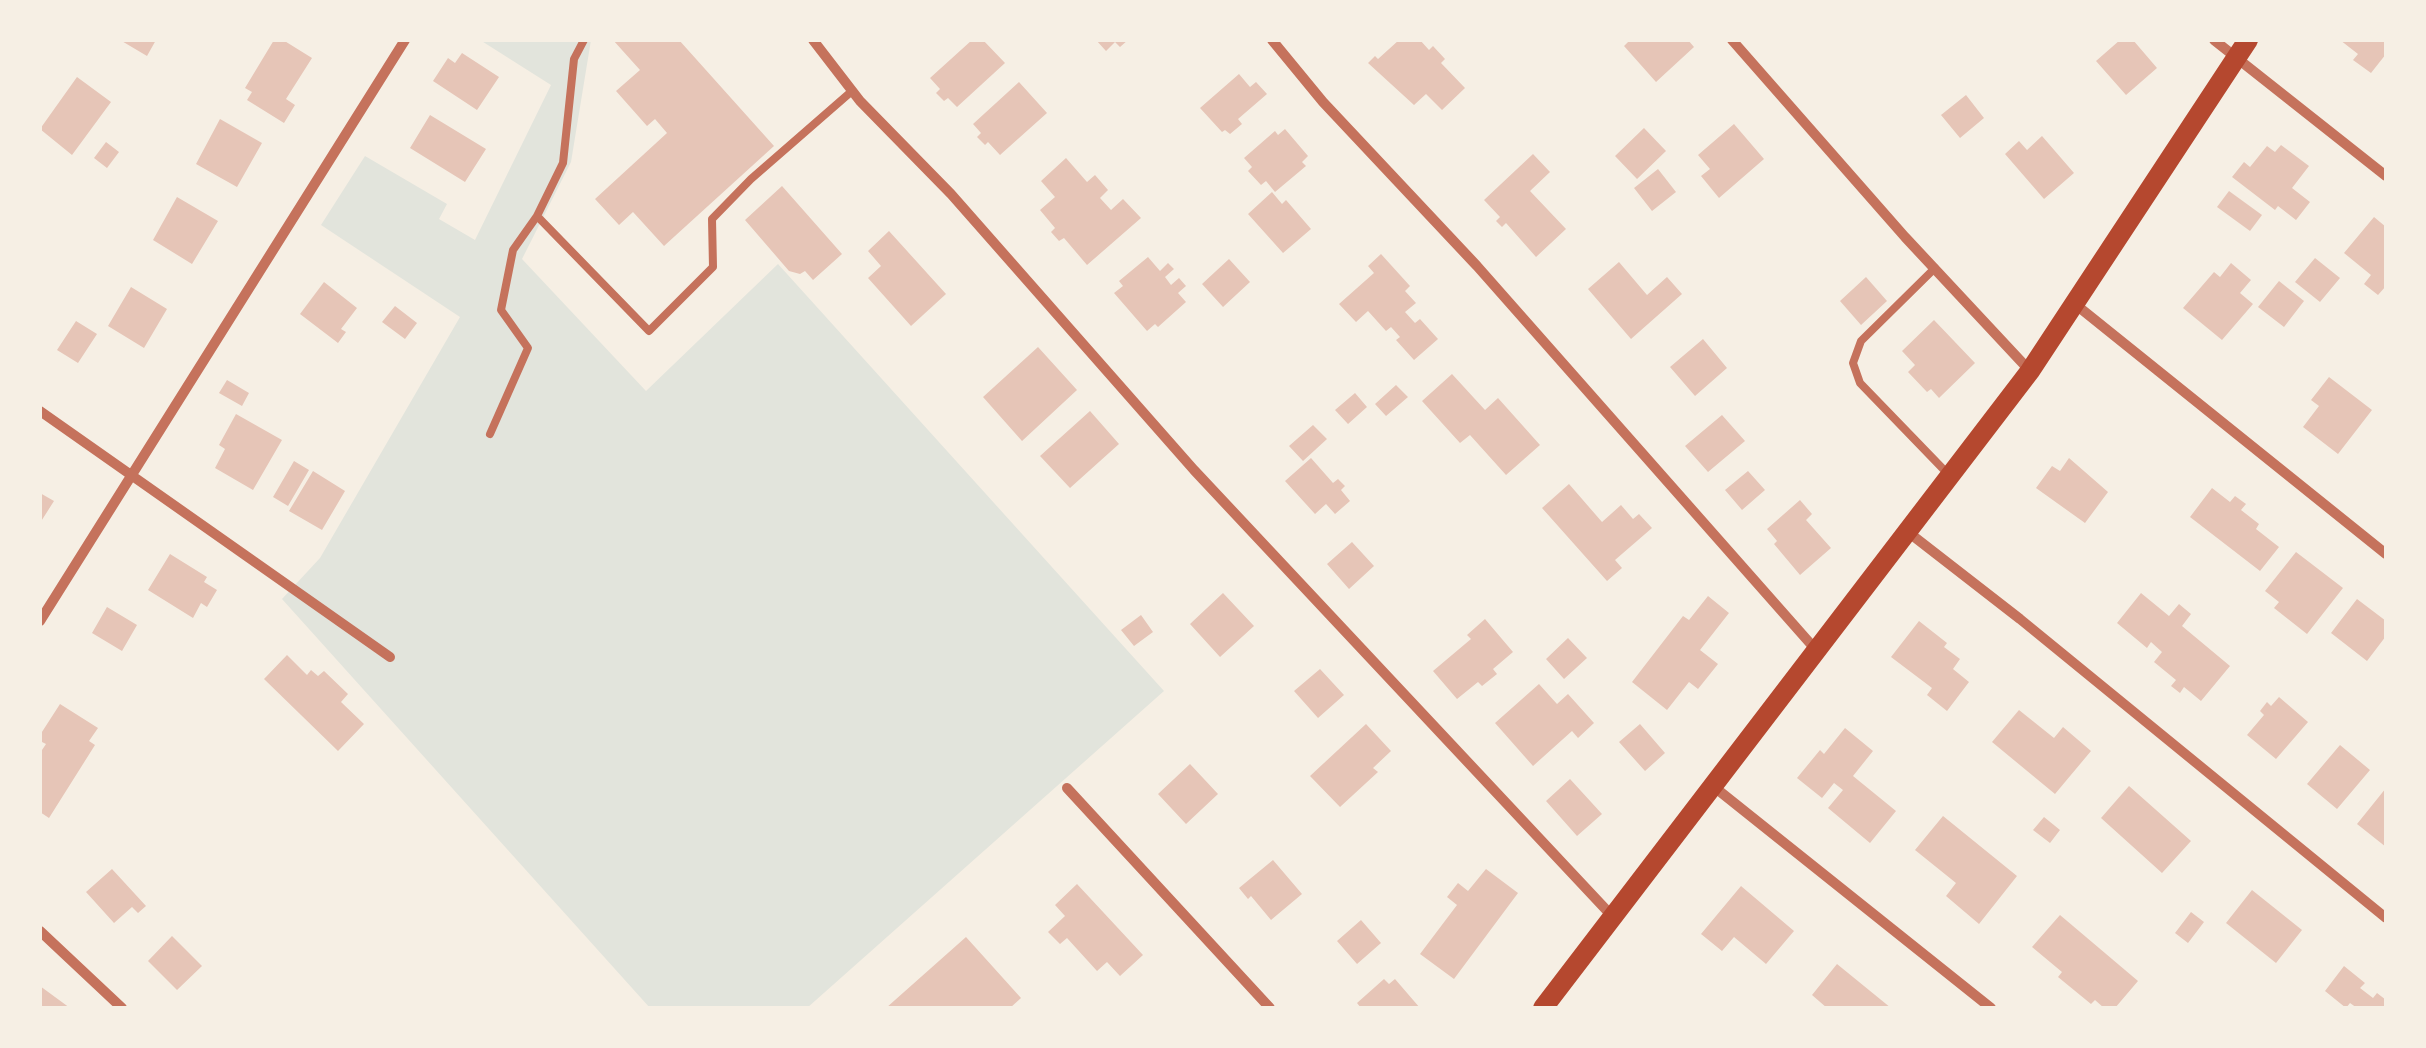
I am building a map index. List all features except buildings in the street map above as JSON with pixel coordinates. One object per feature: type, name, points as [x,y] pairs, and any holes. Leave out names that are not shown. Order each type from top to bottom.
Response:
[{"type":"main road","points":[[1543,1008],[2030,371],[2248,40]]},
{"type":"street","points":[[40,621],[405,40]]},
{"type":"street","points":[[813,40],[852,91],[951,194],[1194,470],[1612,917]]},
{"type":"street","points":[[1272,40],[1323,102],[1477,266],[1816,651]]},
{"type":"street","points":[[1732,40],[2030,371]]},
{"type":"street","points":[[2214,40],[2386,176]]},
{"type":"street","points":[[2073,303],[2386,554]]},
{"type":"street","points":[[40,411],[390,656]]},
{"type":"street","points":[[1908,532],[2049,642],[2386,918]]},
{"type":"street","points":[[1713,786],[1992,1008]]},
{"type":"street","points":[[1067,788],[1270,1008]]},
{"type":"street","points":[[40,931],[122,1008]]},
{"type":"lane","points":[[490,434],[528,348],[501,310],[513,250],[537,216],[563,163],[574,59],[584,40]]},
{"type":"lane","points":[[537,216],[649,331],[714,268],[712,219],[750,179],[852,91]]},
{"type":"lane","points":[[1934,268],[1860,340],[1853,363],[1860,382],[1950,476]]},
{"type":"shaded area","points":[[480,40],[591,40],[571,162],[522,259],[646,391],[778,264],[1164,691],[807,1008],[650,1008],[282,599],[320,558],[460,317],[321,225],[365,156],[447,204],[439,219],[475,240],[551,85]]}]
